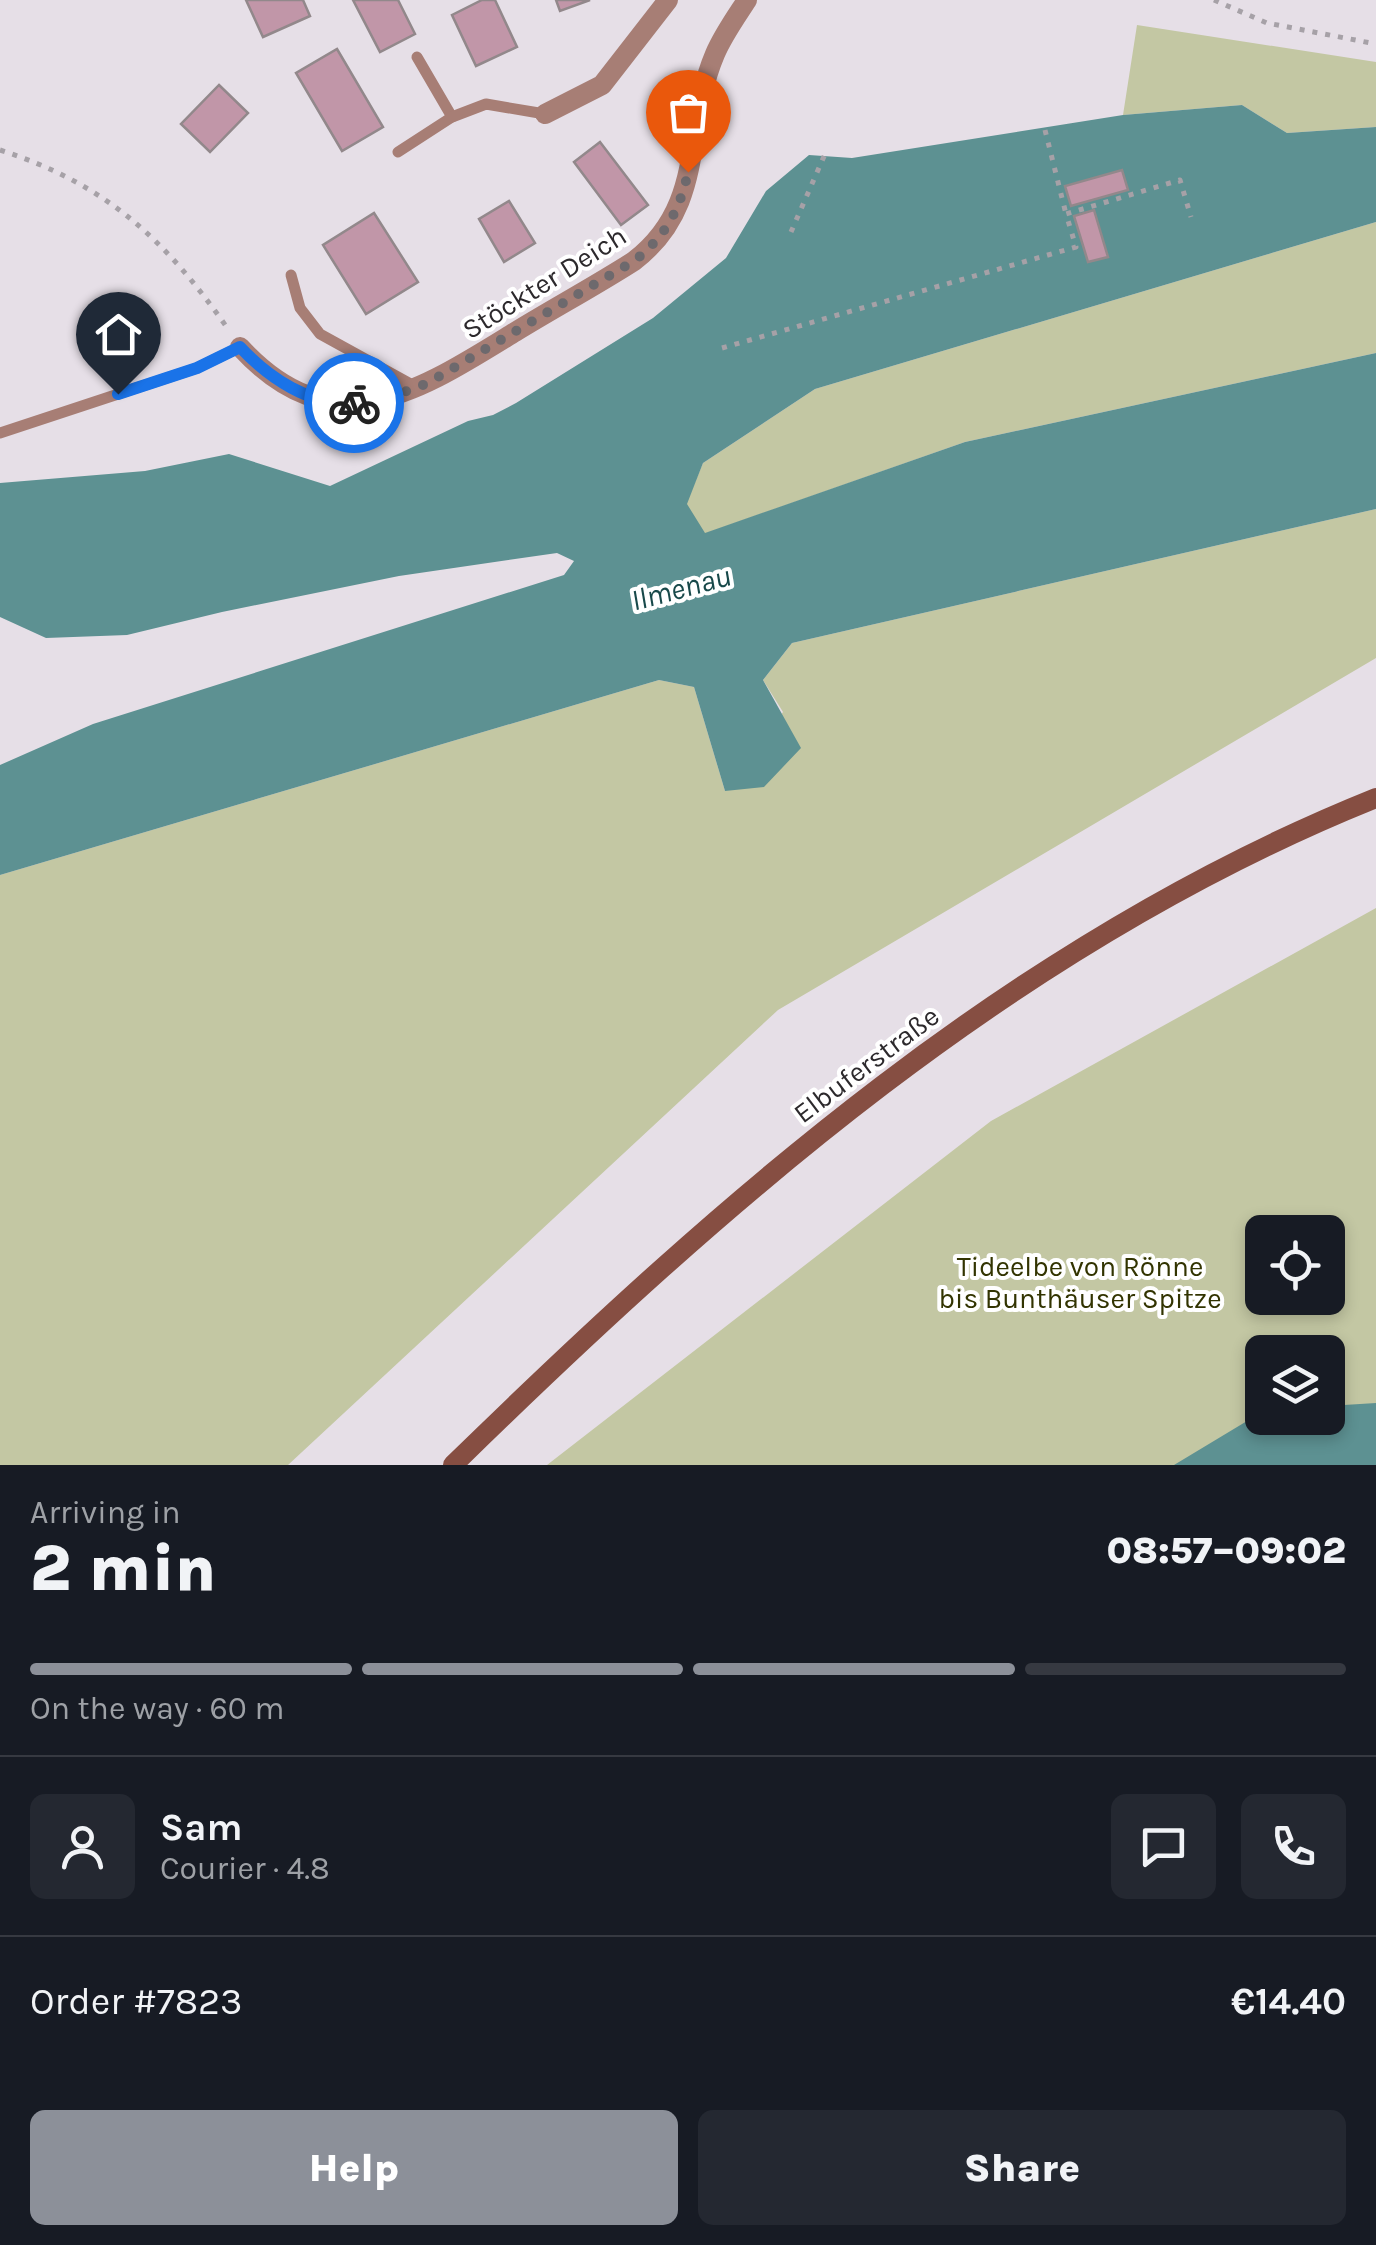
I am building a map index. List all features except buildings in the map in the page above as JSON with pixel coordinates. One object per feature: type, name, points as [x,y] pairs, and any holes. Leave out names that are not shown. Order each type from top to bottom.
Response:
[{"type":"street","points":[[545,114],[602,86],[668,0]]},
{"type":"street","name":"Stöckter Deich","points":[[240,347],[271,375],[314,398],[346,403],[380,401],[418,388],[598,284],[656,244],[682,200],[715,54],[747,0]]},
{"type":"street","name":"Elbuferstraße","points":[[453,1465],[704,1228],[824,1128],[919,1056],[1020,986],[1164,900],[1376,798]]},
{"type":"lane","points":[[417,57],[452,116]]},
{"type":"lane","points":[[398,152],[452,116],[486,104],[545,114]]},
{"type":"lane","points":[[292,275],[300,308],[320,334],[418,388]]},
{"type":"lane","points":[[0,432],[197,368],[240,347]]},
{"type":"path","points":[[1214,0],[1268,23],[1376,44]]},
{"type":"path","points":[[722,348],[1076,247],[1044,130]]},
{"type":"path","points":[[0,150],[58,172],[139,223],[186,273],[240,347]]},
{"type":"path","points":[[791,232],[825,154]]},
{"type":"path","points":[[1066,214],[1180,180],[1191,217]]},
{"type":"green space","points":[[1137,25],[1376,62],[1376,127],[1287,133],[1242,105],[1123,115]]},
{"type":"green space","points":[[1376,222],[1376,353],[965,442],[704,534],[686,504],[703,463],[815,389]]},
{"type":"green space","points":[[1376,509],[1376,658],[778,1010],[288,1465],[0,1465],[0,875],[659,680],[694,687],[725,791],[783,712],[763,680],[792,643]]},
{"type":"green space","name":"Tideelbe von Rönne bis Bunthäuser Spitze","points":[[1376,908],[1376,1465],[547,1465],[991,1121]]},
{"type":"water","name":"Ilmenau","points":[[1242,105],[1287,133],[1376,127],[1376,222],[815,389],[703,463],[687,504],[705,533],[965,442],[1376,353],[1376,509],[792,643],[763,680],[801,748],[764,787],[725,791],[694,687],[659,680],[0,875],[0,765],[93,724],[564,575],[574,561],[557,553],[399,576],[127,635],[46,638],[0,617],[0,483],[145,471],[229,454],[330,486],[468,421],[493,415],[653,318],[726,258],[766,191],[809,155],[852,158],[1123,115]]},
{"type":"water","points":[[1376,1403],[1376,1465],[1174,1465],[1245,1422],[1245,1435],[1345,1435],[1345,1405]]},
{"type":"way so far","points":[[354,403],[407,394],[634,261],[656,244],[670,224],[682,200],[688,172]]},
{"type":"route","points":[[118,394],[197,368],[240,347],[292,389],[314,398],[354,403]]}]
